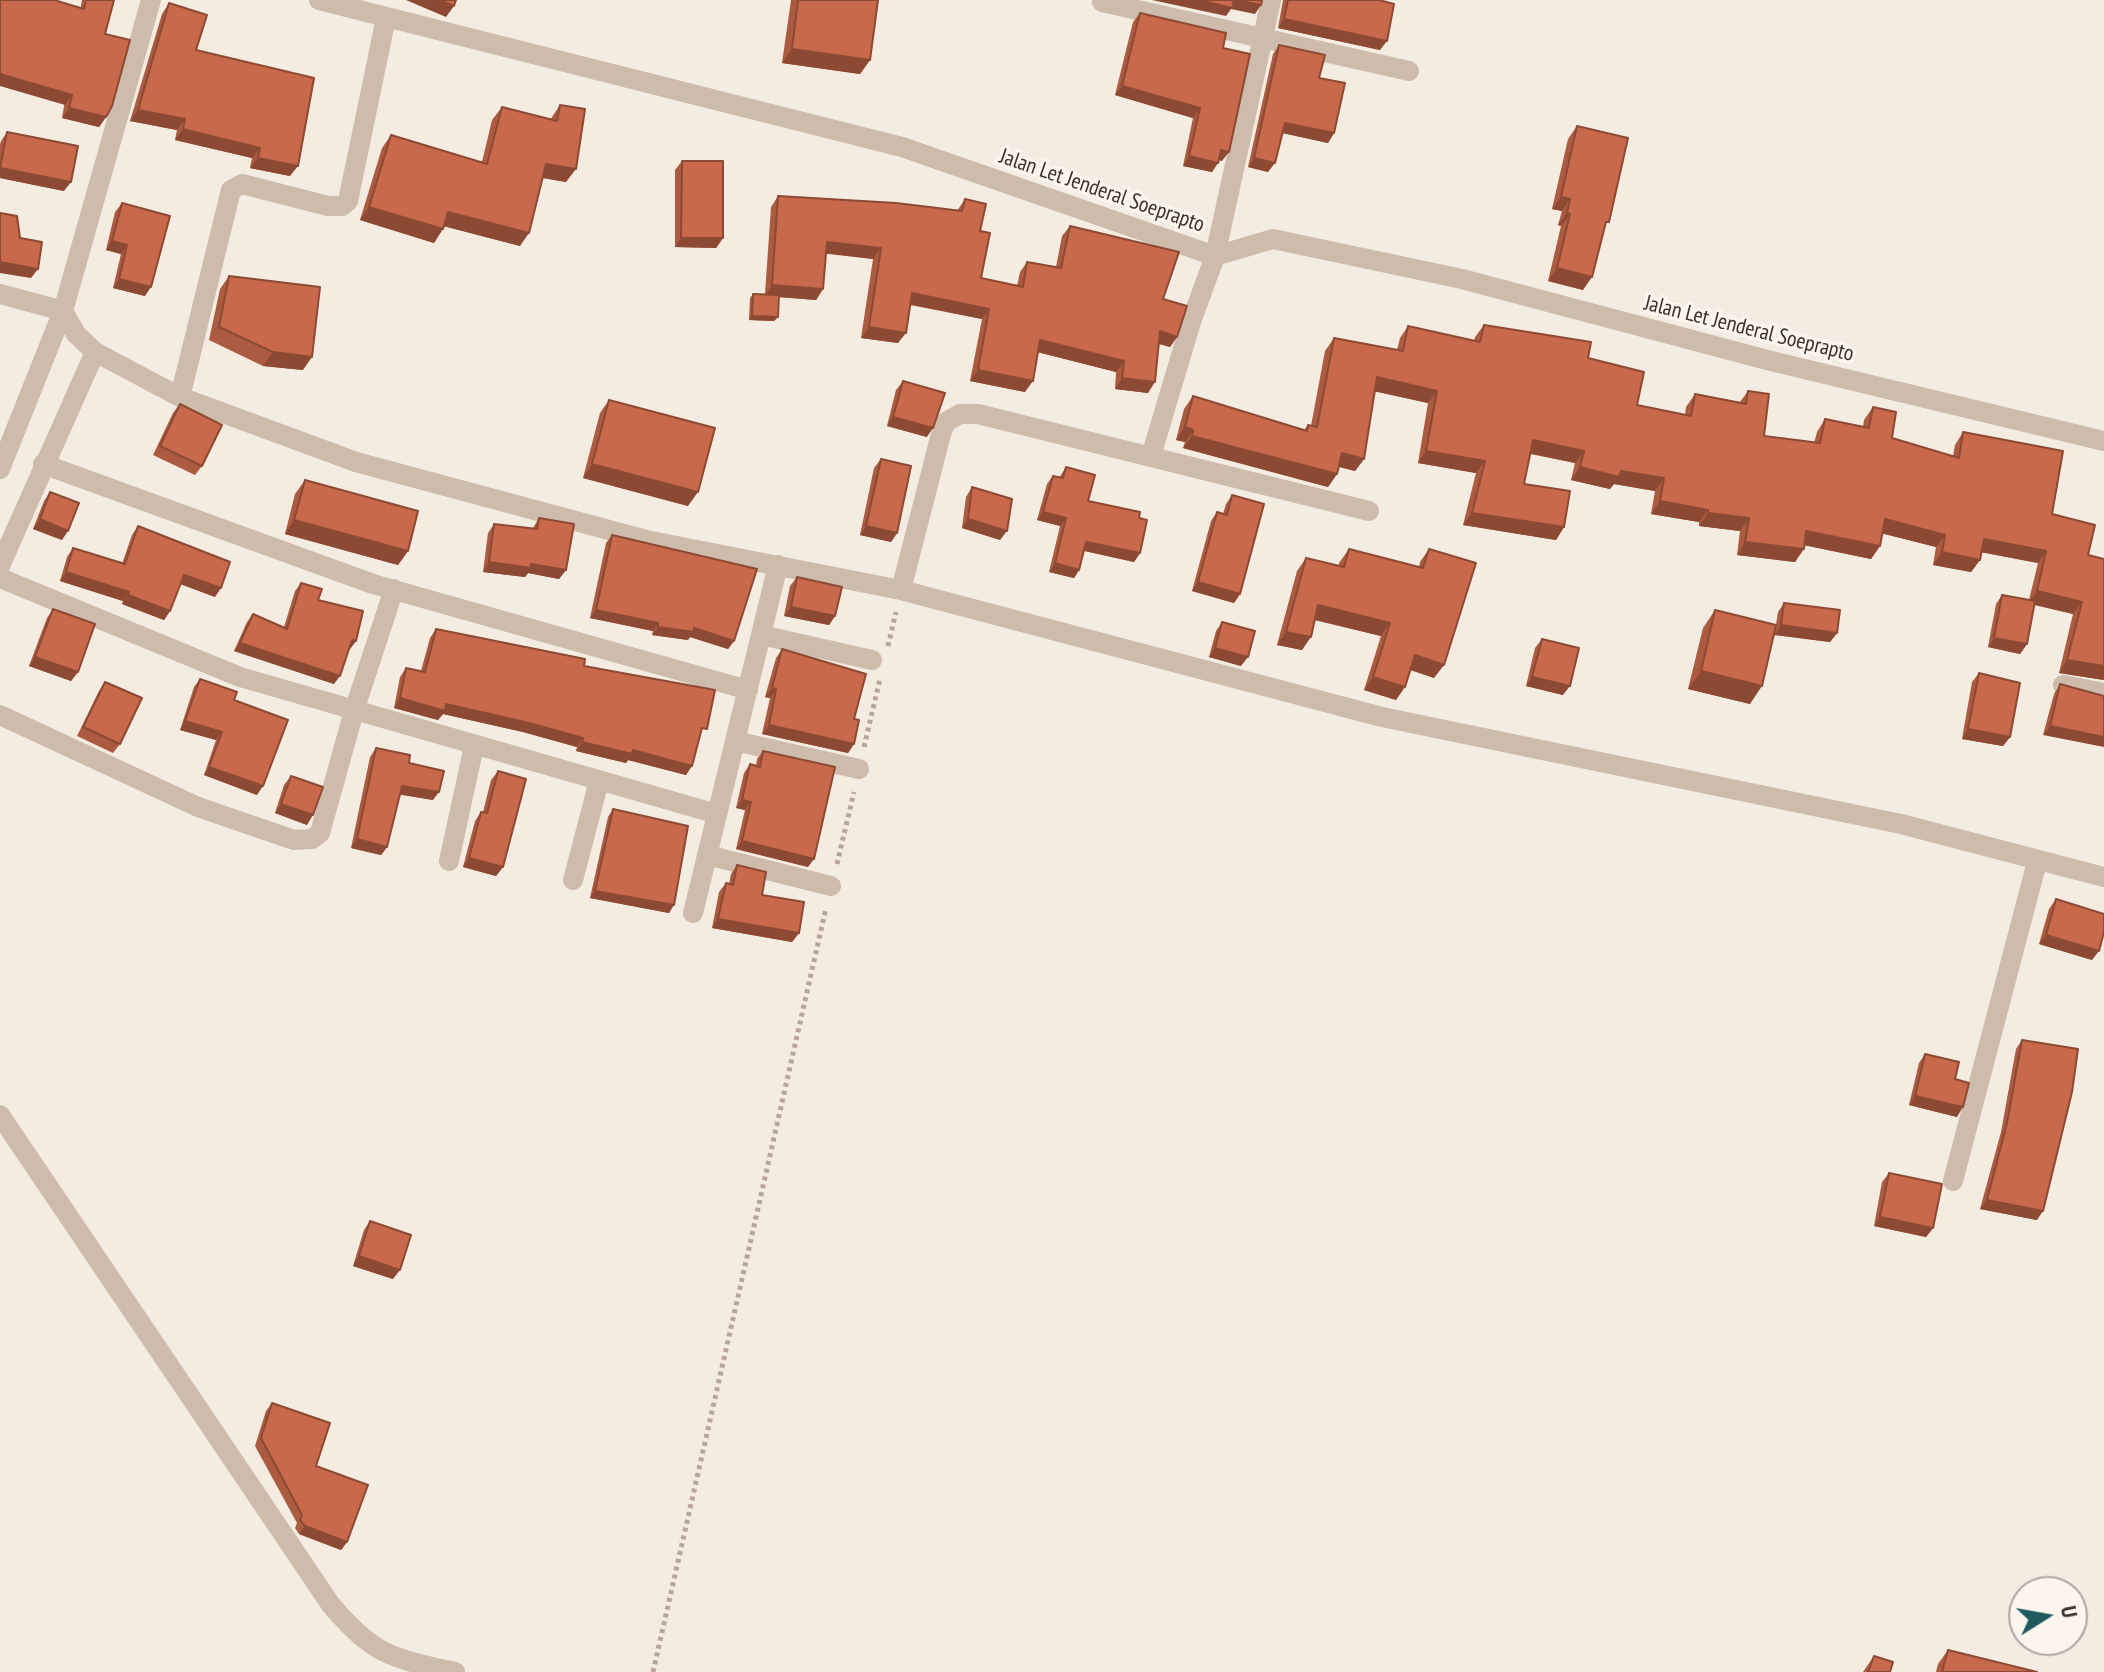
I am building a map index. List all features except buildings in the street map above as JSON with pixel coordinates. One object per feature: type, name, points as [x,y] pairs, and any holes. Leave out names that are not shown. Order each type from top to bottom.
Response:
[{"type":"street","points":[[0,469],[63,311],[151,0]]},
{"type":"street","name":"Jalan Let Jenderal Soeprapto","points":[[319,0],[902,147],[1215,256],[1273,239],[1302,245],[1462,279],[1771,361],[2104,441]]},
{"type":"street","points":[[1151,456],[1215,256],[1271,0]]},
{"type":"street","points":[[1102,2],[1409,71]]},
{"type":"street","points":[[180,397],[231,190],[244,184],[333,207],[348,201],[386,18]]},
{"type":"street","points":[[0,294],[63,311],[76,334],[95,352],[180,397],[356,462],[646,540],[901,590],[1382,717],[1901,824],[2037,862],[2104,877]]},
{"type":"street","points":[[0,566],[95,352]]},
{"type":"street","points":[[901,590],[941,434],[952,417],[978,414],[1369,511]]},
{"type":"street","points":[[43,464],[394,589],[748,690]]},
{"type":"street","points":[[693,913],[778,565]]},
{"type":"street","points":[[0,578],[240,677],[717,814]]},
{"type":"street","points":[[0,715],[198,807],[300,841],[320,833],[354,711],[394,589]]},
{"type":"street","points":[[761,635],[881,658]]},
{"type":"street","points":[[2063,685],[2104,693]]},
{"type":"street","points":[[735,741],[859,769]]},
{"type":"street","points":[[449,861],[474,746]]},
{"type":"street","points":[[573,880],[599,781]]},
{"type":"street","points":[[707,855],[831,886]]},
{"type":"street","points":[[1953,1181],[2037,862]]},
{"type":"street","points":[[0,1115],[331,1605],[362,1640],[383,1653],[455,1672]]},
{"type":"path","points":[[653,1672],[859,769],[881,658],[901,590]]}]
